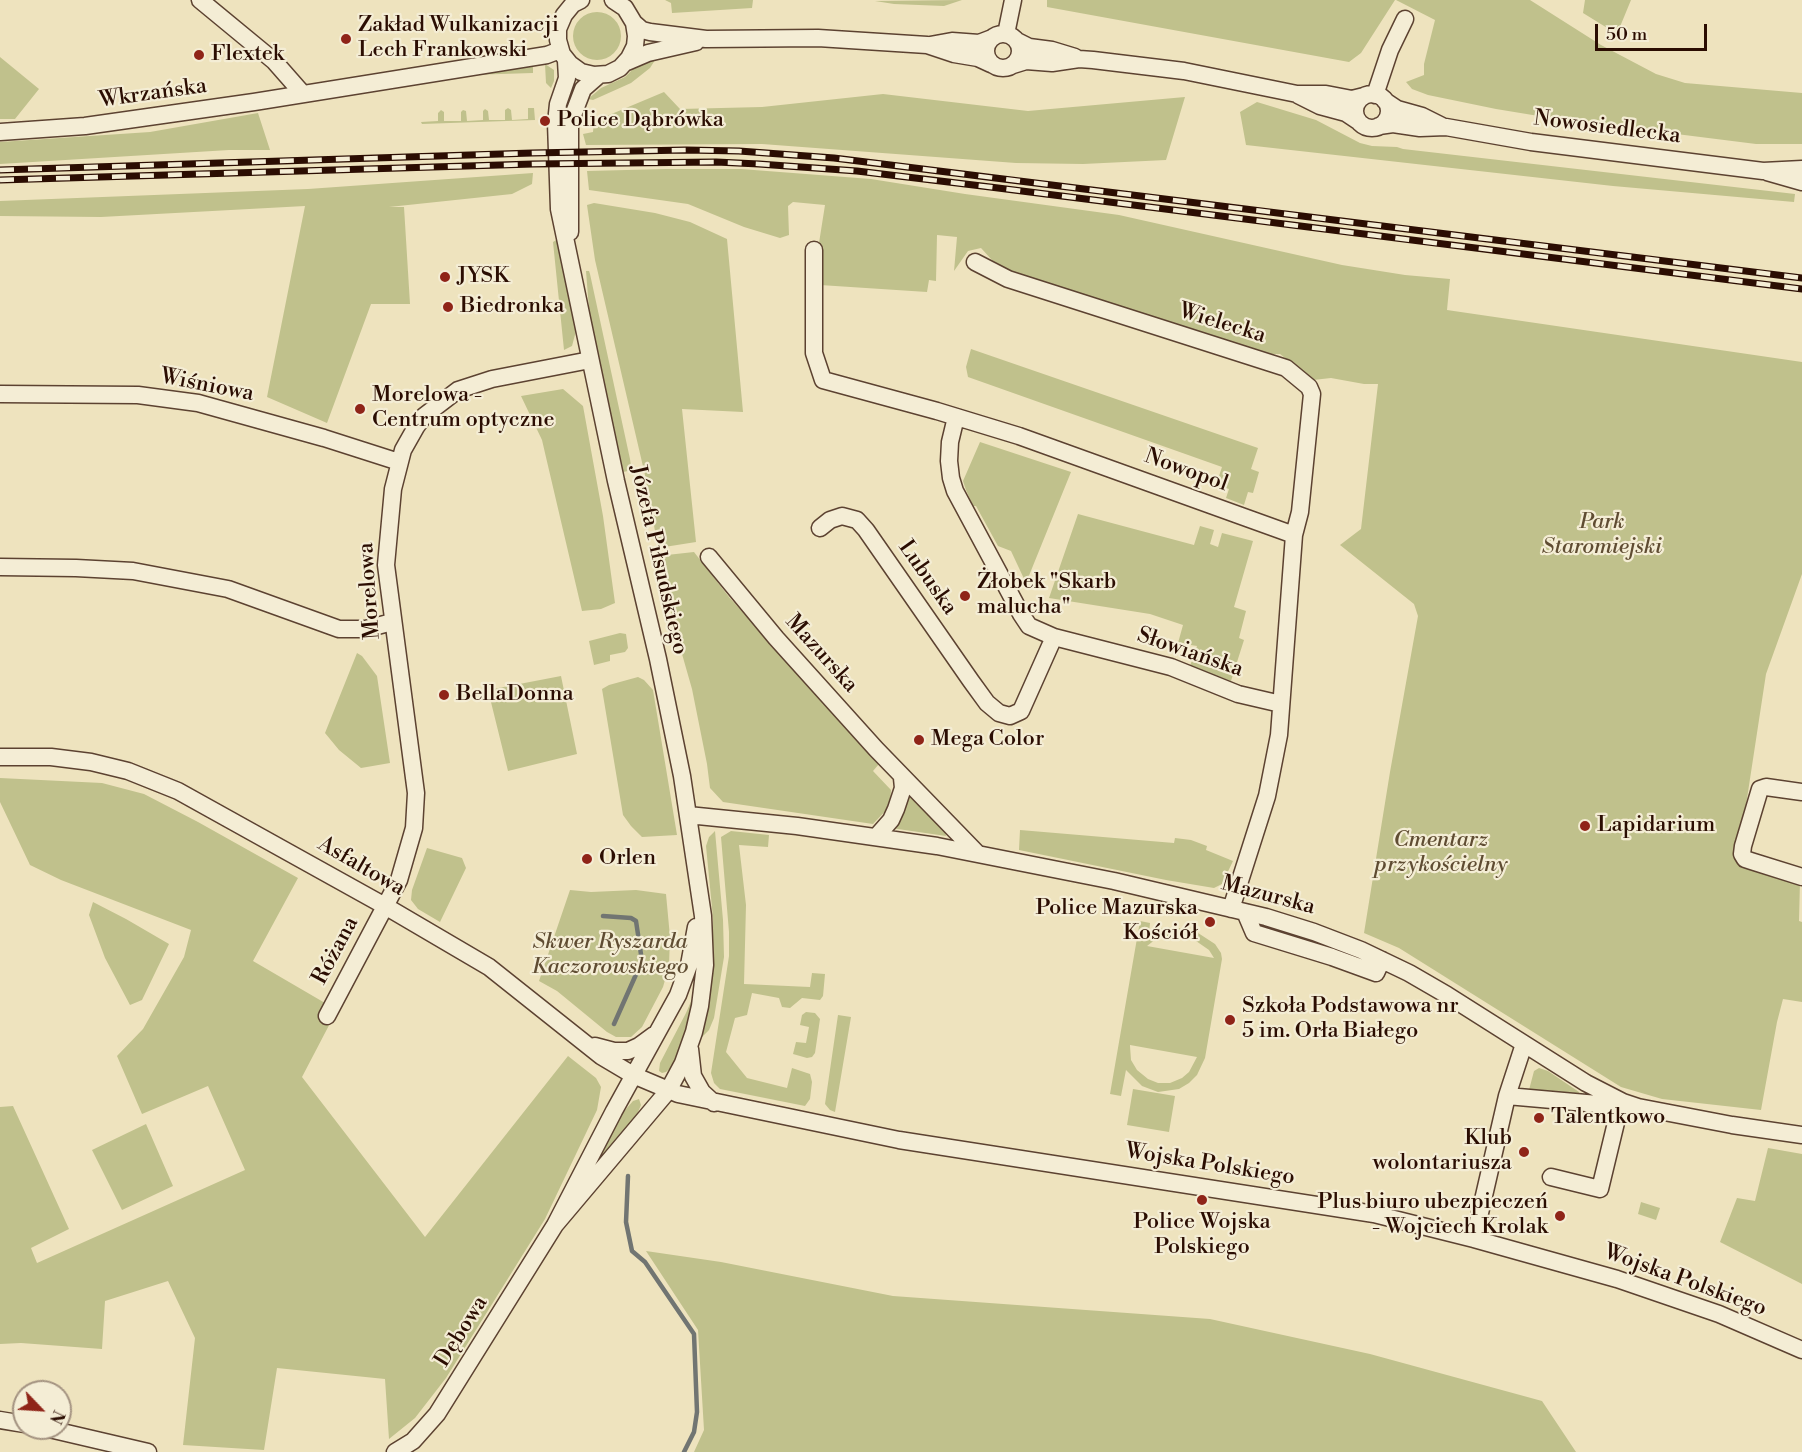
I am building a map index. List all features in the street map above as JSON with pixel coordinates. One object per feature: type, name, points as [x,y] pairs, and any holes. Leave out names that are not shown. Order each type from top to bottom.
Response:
[{"type":"street","points":[[200,0],[274,62],[303,94]]},
{"type":"street","name":"Józefa Piłsudskiego","points":[[581,0],[570,7],[561,20],[558,35],[567,78],[558,104],[556,130],[558,202],[632,555],[666,694],[688,815],[703,916],[705,965],[690,1057],[693,1076],[702,1092],[714,1103]]},
{"type":"street","points":[[613,0],[630,12],[636,41],[627,62]]},
{"type":"street","points":[[1005,38],[1013,0]]},
{"type":"street","name":"Nowosiedlecka","points":[[630,12],[642,30],[706,39],[818,38],[927,45],[952,41],[979,43],[1005,38],[1029,47],[1052,50],[1079,59],[1184,71],[1297,94],[1326,94],[1352,99],[1375,97],[1395,109],[1422,116],[1446,128]]},
{"type":"street","points":[[1375,97],[1390,50],[1406,19]]},
{"type":"street","points":[[991,64],[986,56],[987,44],[1005,38],[1019,46],[1020,55],[1013,65]]},
{"type":"street","name":"Nowosiedlecka","points":[[627,62],[648,53],[706,39]]},
{"type":"street","name":"Nowosiedlecka","points":[[927,45],[954,54],[978,57],[1002,69],[1026,61],[1052,63],[1079,59]]},
{"type":"street","points":[[563,55],[581,72],[599,75]]},
{"type":"street","name":"Wkrzańska","points":[[0,132],[85,126],[563,55]]},
{"type":"street","name":"Józefa Piłsudskiego","points":[[568,257],[572,202],[570,123],[583,90],[599,75],[612,73],[627,62]]},
{"type":"street","name":"Nowosiedlecka","points":[[1297,94],[1320,106],[1346,113],[1368,127],[1393,124],[1417,128],[1446,128],[1531,142],[1764,171],[1802,169]]},
{"type":"street","points":[[1358,121],[1355,107],[1359,99],[1375,97]]},
{"type":"street","points":[[1375,97],[1388,115],[1384,123],[1379,126]]},
{"type":"street","name":"Nowosiedlecka","points":[[1764,171],[1802,182]]},
{"type":"street","name":"Nowopol","points":[[814,250],[814,352],[823,380],[1019,436],[1294,535]]},
{"type":"street","name":"Wielecka","points":[[975,262],[1008,279],[1286,368],[1301,380],[1309,387],[1312,400],[1300,512],[1294,535]]},
{"type":"street","name":"Morelowa","points":[[385,906],[399,880],[408,854],[416,810],[416,793],[387,576],[393,489],[399,462],[408,439],[424,416],[458,390],[502,376],[590,360]]},
{"type":"street","name":"Wiśniowa","points":[[0,394],[138,395],[198,403],[324,438],[399,462]]},
{"type":"street","name":"Słowiańska","points":[[956,417],[950,442],[951,478],[955,491],[1029,626],[1054,637],[1171,667],[1232,691],[1281,704]]},
{"type":"street","name":"Lubuska","points":[[820,528],[830,520],[842,516],[857,520],[987,703],[999,713],[1010,716],[1020,711],[1025,705],[1054,637]]},
{"type":"street","points":[[1294,535],[1279,735],[1267,796],[1238,910],[1254,933],[1332,957],[1379,967],[1447,995],[1611,1097],[1638,1107]]},
{"type":"street","name":"Mazurska","points":[[709,557],[776,638],[902,778],[977,853]]},
{"type":"street","points":[[0,567],[133,571],[228,589],[339,629],[366,629],[392,622]]},
{"type":"street","name":"Asfaltowa","points":[[0,757],[79,760],[115,767],[152,779],[203,803],[496,972],[612,1063],[668,1091]]},
{"type":"street","points":[[876,837],[891,820],[896,809],[903,788],[902,778]]},
{"type":"street","points":[[1802,792],[1766,787],[1760,789],[1742,854],[1745,859],[1802,877]]},
{"type":"street","name":"Mazurska","points":[[688,815],[796,826],[977,853],[1114,881],[1238,910]]},
{"type":"street","name":"Józefa Piłsudskiego","points":[[633,1075],[662,1027],[683,984],[694,945],[697,914],[696,875]]},
{"type":"street","name":"Różana","points":[[327,1016],[385,906]]},
{"type":"street","name":"Józefa Piłsudskiego","points":[[580,1040],[603,1049],[628,1051],[645,1043],[662,1027]]},
{"type":"street","name":"Józefa Piłsudskiego","points":[[668,1091],[691,1043]]},
{"type":"street","points":[[1474,1239],[1507,1096],[1524,1044]]},
{"type":"street","name":"Dębowa","points":[[395,1452],[413,1441],[437,1414],[555,1225],[633,1075]]},
{"type":"street","name":"Dębowa","points":[[555,1225],[668,1091]]},
{"type":"street","name":"Wojska Polskiego","points":[[668,1091],[714,1103],[899,1140],[1365,1212],[1567,1263],[1680,1299],[1802,1350]]},
{"type":"street","points":[[1507,1096],[1638,1107],[1756,1129],[1802,1135]]},
{"type":"street","points":[[1551,1177],[1600,1190],[1620,1106]]},
{"type":"street","points":[[72,1434],[148,1452]]},
{"type":"green space","points":[[665,0],[753,0],[752,8],[672,13],[671,3]]},
{"type":"green space","points":[[962,0],[944,6],[875,1]]},
{"type":"green space","points":[[1047,0],[1395,0],[1361,53],[1349,62],[1047,7]]},
{"type":"green space","points":[[1396,0],[1530,0],[1601,45],[1656,74],[1685,83],[1802,93],[1802,144],[1756,144],[1557,119],[1428,95],[1412,89],[1406,82],[1424,75],[1424,64],[1435,20]]},
{"type":"green space","points":[[1585,0],[1631,0],[1617,34],[1583,13]]},
{"type":"green space","points":[[597,12],[614,19],[621,36],[614,53],[597,60],[580,53],[573,36],[580,19]]},
{"type":"green space","points":[[0,57],[39,89],[15,119],[0,119]]},
{"type":"green space","points":[[657,57],[650,68],[631,83],[593,100],[588,99],[601,88],[625,77],[639,63]]},
{"type":"green space","points":[[545,64],[554,70],[554,81],[551,88],[546,83]]},
{"type":"green space","points":[[533,65],[533,73],[469,75]]},
{"type":"green space","points":[[664,92],[680,109],[762,107],[883,94],[1028,111],[1185,97],[1166,160],[1083,164],[1016,163],[762,144],[586,145],[583,134],[593,132],[594,121],[602,121],[602,118]]},
{"type":"green space","points":[[1257,102],[1316,120],[1360,143],[1372,146],[1397,147],[1795,194],[1794,202],[1613,186],[1246,145],[1240,112]]},
{"type":"green space","points":[[508,108],[511,110],[512,120],[528,119],[528,108],[534,108],[535,120],[422,124],[421,122],[438,121],[438,113],[441,110],[444,112],[444,121],[461,121],[463,110],[466,111],[467,121],[483,120],[485,109],[488,111],[489,120],[505,120],[505,110]]},
{"type":"green space","points":[[258,113],[270,150],[229,150],[0,164],[0,142],[150,132]]},
{"type":"green space","name":"Park Staromiejski","points":[[741,169],[871,179],[1119,215],[1342,265],[1405,275],[1450,279],[1447,310],[1802,362],[1802,574],[1766,674],[1737,864],[1800,881],[1802,1002],[1783,999],[1761,1110],[1662,1099],[1621,1087],[1399,948],[1364,933],[1418,616],[1414,604],[1340,545],[1361,529],[1378,384],[1331,378],[1313,380],[1280,354],[1269,354],[1001,270],[981,248],[968,251],[954,271],[957,237],[937,235],[936,281],[929,280],[927,292],[820,285],[819,243],[825,205],[793,202],[788,206],[789,235],[780,238],[744,227],[688,204],[589,190],[587,171]]},
{"type":"green space","points":[[533,173],[532,184],[512,194],[389,207],[404,207],[410,304],[371,304],[327,423],[267,397],[305,206],[101,217],[0,216],[0,201],[308,189]]},
{"type":"green space","points":[[594,203],[655,213],[690,222],[727,239],[743,412],[682,409],[696,542],[658,548],[645,475],[595,260],[587,205]]},
{"type":"green space","points":[[558,239],[576,331],[572,346],[564,350],[553,242]]},
{"type":"green space","points":[[586,271],[590,274],[630,459],[631,466],[628,471],[623,472],[590,322]]},
{"type":"green space","points":[[971,349],[1258,448],[1251,469],[1259,472],[1253,493],[1248,492],[1244,505],[1226,498],[1229,489],[1216,485],[1222,467],[968,377],[966,367]]},
{"type":"green space","points":[[563,389],[583,406],[603,516],[615,603],[601,609],[582,611],[542,440],[521,396]]},
{"type":"green space","points":[[980,442],[1071,472],[1026,583],[1011,551],[998,546],[976,506],[973,506],[963,481]]},
{"type":"green space","points":[[1078,514],[1194,545],[1200,526],[1214,530],[1210,544],[1218,547],[1222,533],[1253,541],[1234,607],[1246,611],[1239,638],[1244,640],[1231,681],[1190,666],[1197,646],[1178,643],[1183,625],[1150,614],[1049,598]]},
{"type":"green space","points":[[694,552],[729,597],[879,764],[873,771],[891,790],[890,806],[873,824],[723,802],[710,788],[692,689],[674,626],[658,556]]},
{"type":"green space","points":[[620,633],[626,634],[628,648],[625,652],[610,655],[610,661],[594,665],[589,641]]},
{"type":"green space","points":[[357,653],[362,656],[377,676],[390,763],[361,768],[339,750],[325,733]]},
{"type":"green space","points":[[561,676],[577,754],[508,771],[488,690]]},
{"type":"green space","points":[[638,677],[653,690],[677,835],[642,837],[623,815],[602,689]]},
{"type":"green space","points":[[0,778],[102,783],[144,794],[298,878],[253,961],[337,1010],[302,1077],[425,1237],[568,1056],[596,1078],[601,1087],[597,1110],[545,1219],[446,1378],[415,1418],[389,1439],[385,1379],[277,1368],[264,1450],[183,1445],[195,1338],[168,1281],[105,1301],[102,1349],[21,1343],[0,1344],[0,1107],[13,1106],[69,1229],[31,1248],[37,1263],[245,1170],[208,1086],[142,1114],[117,1056],[143,1029],[184,957],[191,930],[61,880],[30,865],[0,802]]},
{"type":"green space","points":[[911,795],[945,831],[946,836],[891,828],[905,800]]},
{"type":"green space","points":[[1020,830],[1174,843],[1175,838],[1191,840],[1207,846],[1206,850],[1233,861],[1222,884],[1214,888],[1019,850]]},
{"type":"green space","points":[[715,831],[724,957],[714,1018],[709,1030],[699,1040],[713,950],[713,918],[706,846],[709,837]]},
{"type":"green space","points":[[731,831],[769,835],[768,847],[739,845],[746,905],[744,984],[810,987],[812,973],[825,974],[823,996],[820,1000],[802,998],[790,1008],[782,1007],[779,998],[752,993],[747,1015],[735,1018],[726,1052],[747,1078],[787,1088],[792,1068],[810,1074],[812,1082],[810,1099],[805,1106],[720,1089],[714,1083],[711,1073],[729,956],[721,837]]},
{"type":"green space","points":[[427,848],[462,858],[466,868],[440,922],[418,909],[411,900],[412,890]]},
{"type":"green space","name":"Skwer Ryszarda Kaczorowskiego","points":[[570,890],[591,892],[636,890],[666,894],[670,937],[669,966],[663,987],[642,1027],[631,1037],[616,1037],[607,1032],[557,991],[539,981]]},
{"type":"green space","points":[[93,902],[169,944],[142,1000],[130,1005],[105,958],[89,915]]},
{"type":"green space","points":[[1140,921],[1150,923],[1149,933],[1157,929],[1172,927],[1195,931],[1215,944],[1222,959],[1205,1058],[1197,1075],[1179,1089],[1158,1092],[1142,1086],[1126,1070],[1121,1096],[1110,1094]],"holes":[[[1186,936],[1209,950],[1214,958],[1147,946],[1156,939]],[[1130,1045],[1197,1057],[1189,1072],[1170,1083],[1158,1083],[1148,1079],[1137,1070],[1131,1060]]]},
{"type":"green space","points":[[695,992],[696,1006],[675,1064],[662,1073],[659,1071],[660,1063]]},
{"type":"green space","points":[[806,1012],[815,1013],[820,1019],[815,1053],[812,1057],[807,1058],[793,1054],[796,1042],[806,1043],[809,1027],[800,1025],[802,1015]]},
{"type":"green space","points":[[838,1015],[851,1017],[835,1112],[825,1104]]},
{"type":"green space","points":[[1539,1068],[1548,1071],[1579,1092],[1580,1096],[1529,1090],[1534,1071]]},
{"type":"green space","points":[[1133,1089],[1175,1096],[1169,1132],[1127,1125]]},
{"type":"green space","points":[[639,1099],[641,1105],[636,1117],[585,1180],[620,1116],[633,1101]]},
{"type":"green space","points":[[146,1124],[173,1186],[122,1210],[92,1150]]},
{"type":"green space","points":[[1768,1148],[1802,1154],[1802,1284],[1720,1242],[1737,1198],[1755,1201]]},
{"type":"green space","points":[[1641,1202],[1660,1208],[1656,1220],[1638,1214]]},
{"type":"green space","points":[[646,1251],[721,1262],[893,1296],[1210,1319],[1370,1354],[1542,1401],[1576,1452],[694,1452],[704,1430],[698,1330]]},
{"type":"waterway","points":[[603,916],[631,918],[636,921],[642,961],[614,1024]]},
{"type":"waterway","points":[[628,1176],[626,1222],[632,1251],[645,1262],[694,1334],[697,1412],[694,1432],[684,1452]]},
{"type":"railway","points":[[0,170],[532,153],[739,151],[834,158],[1802,278]]},
{"type":"railway","points":[[0,180],[533,164],[716,162],[759,164],[857,171],[1802,289]]},
{"type":"place","name":"Zakład Wulkanizacji Lech Frankowski","points":[[346,39]]},
{"type":"place","name":"Flextek","points":[[199,55]]},
{"type":"place","name":"Police Dąbrówka","points":[[545,121]]},
{"type":"place","name":"JYSK","points":[[445,277]]},
{"type":"place","name":"Biedronka","points":[[448,307]]},
{"type":"place","name":"Morelowa - Centrum optyczne","points":[[360,409]]},
{"type":"place","name":"Żłobek \"Skarb malucha\"","points":[[965,596]]},
{"type":"place","name":"BellaDonna","points":[[444,695]]},
{"type":"place","name":"Mega Color","points":[[919,740]]},
{"type":"place","name":"Lapidarium","points":[[1585,826]]},
{"type":"place","name":"Orlen","points":[[587,859]]},
{"type":"place","name":"Police Mazurska Kościół","points":[[1210,922]]},
{"type":"place","name":"Szkoła Podstawowa nr 5 im. Orła Białego","points":[[1230,1020]]},
{"type":"place","name":"Talentkowo","points":[[1539,1118]]},
{"type":"place","name":"Klub wolontariusza","points":[[1524,1152]]},
{"type":"place","name":"Police Wojska Polskiego","points":[[1202,1200]]},
{"type":"place","name":"Plus biuro ubezpieczeń - Wojciech Krolak","points":[[1560,1216]]},
{"type":"park label","name":"Cmentarz przykościelny","points":[[1441,854]]}]
